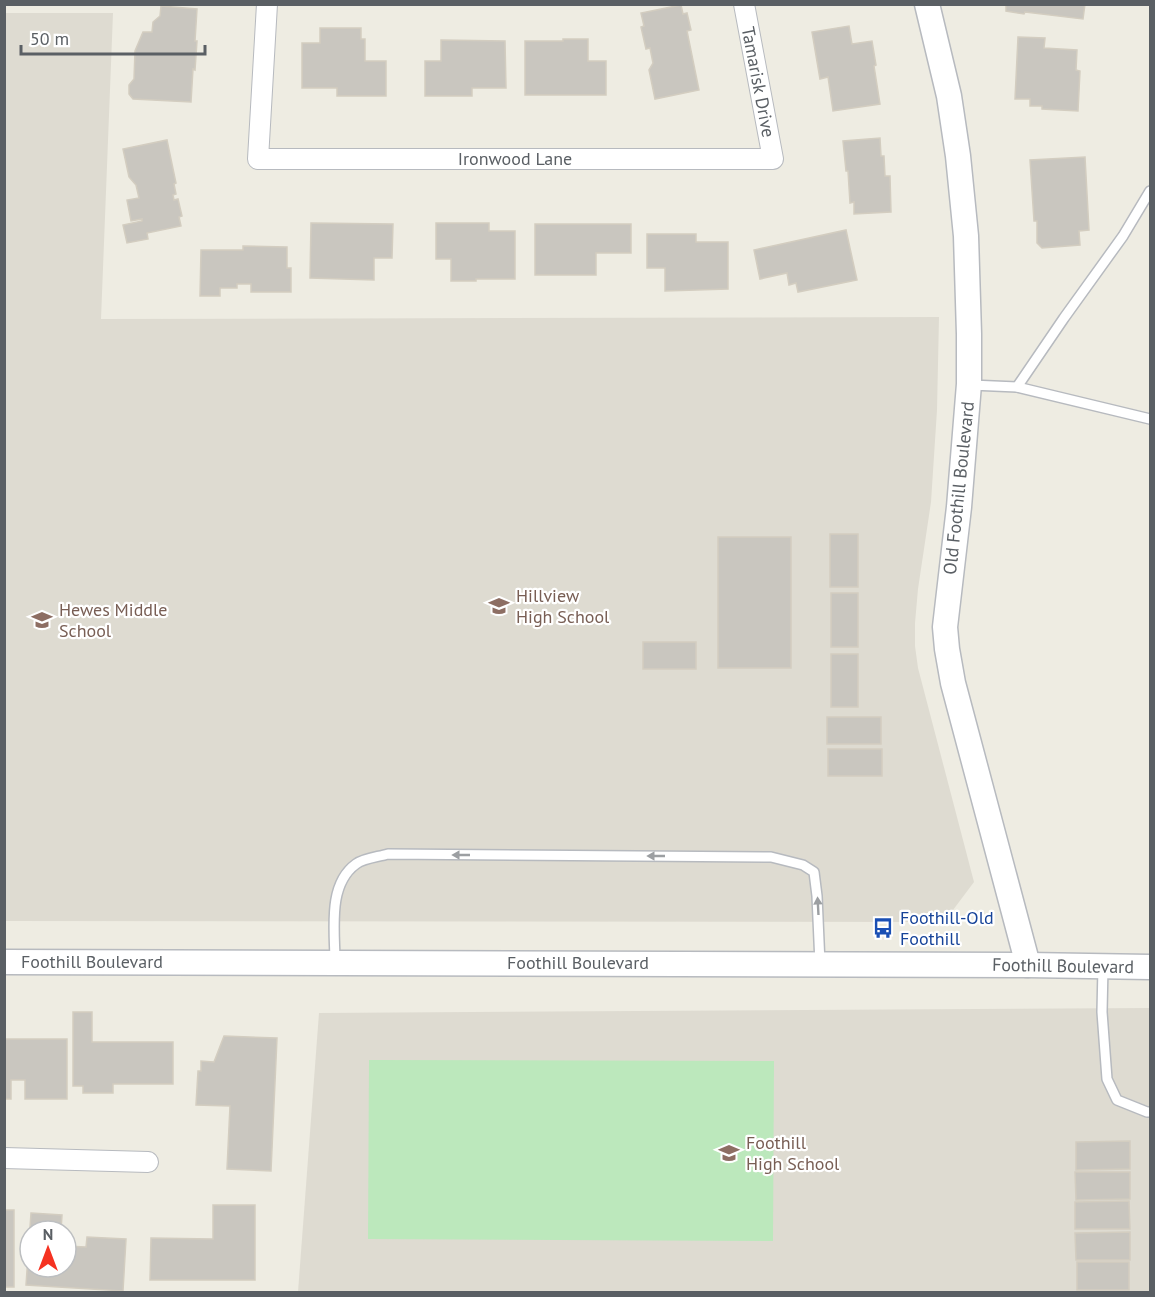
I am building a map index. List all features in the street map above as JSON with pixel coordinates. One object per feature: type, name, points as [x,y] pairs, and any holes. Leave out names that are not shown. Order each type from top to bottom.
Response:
[{"type":"street","name":"Ironwood Lane","points":[[267,4],[258,159],[773,159]]},
{"type":"street","name":"Tamarisk Drive","points":[[744,4],[773,159]]},
{"type":"street","name":"Old Foothill Boulevard","points":[[927,4],[949,96],[966,236],[969,384],[959,507],[945,627],[947,649],[953,683],[1028,965]]},
{"type":"street","name":"Foothill Boulevard","points":[[4,962],[1028,965],[1150,968]]},
{"type":"street","points":[[4,1158],[148,1162]]},
{"type":"lane","points":[[1017,387],[1123,236],[1150,191]]},
{"type":"lane","points":[[969,384],[1017,387],[1150,419]]},
{"type":"lane","points":[[335,963],[335,903],[342,879],[357,863],[388,854],[400,854],[771,857],[803,865],[814,872],[820,964]]},
{"type":"lane","points":[[1103,967],[1102,1012],[1107,1079],[1117,1100],[1150,1112]]},
{"type":"shaded area","name":"Hillview High School","points":[[4,13],[113,13],[101,319],[939,317],[937,410],[931,502],[918,589],[915,646],[918,668],[974,882],[944,922],[5,921]]},
{"type":"shaded area","name":"Foothill High School","points":[[1150,1008],[1150,1292],[298,1292],[319,1013]]},
{"type":"green space","points":[[369,1060],[774,1061],[773,1241],[368,1239]]},
{"type":"building","points":[[1006,4],[1085,4],[1083,19],[1006,11]]},
{"type":"building","points":[[681,5],[683,14],[687,13],[691,30],[687,31],[699,90],[655,99],[649,70],[653,63],[650,48],[646,49],[641,27],[644,26],[641,13]]},
{"type":"building","points":[[161,6],[197,9],[195,41],[197,41],[191,102],[133,99],[129,94],[129,85],[134,79],[135,51],[143,32],[152,32],[153,22],[160,16]]},
{"type":"building","points":[[849,26],[852,44],[872,41],[880,104],[833,111],[828,77],[820,79],[812,32]]},
{"type":"building","points":[[320,28],[361,28],[361,39],[365,39],[365,61],[386,61],[386,96],[337,96],[337,88],[302,88],[302,43],[320,43]]},
{"type":"building","points":[[1018,37],[1045,38],[1044,48],[1077,50],[1076,70],[1080,71],[1078,111],[1042,109],[1042,106],[1030,106],[1030,99],[1015,99]]},
{"type":"building","points":[[563,39],[588,39],[588,61],[606,61],[606,95],[525,95],[525,41],[563,41]]},
{"type":"building","points":[[441,40],[505,41],[506,88],[472,88],[472,96],[425,96],[425,61],[441,61]]},
{"type":"building","points":[[880,138],[885,176],[890,176],[891,212],[854,214],[854,202],[850,203],[843,141]]},
{"type":"building","points":[[167,140],[176,183],[174,184],[176,194],[173,195],[174,200],[178,199],[182,216],[179,217],[181,226],[147,233],[148,239],[127,243],[123,225],[142,221],[142,219],[131,221],[127,200],[139,198],[136,185],[129,177],[123,149]]},
{"type":"building","points":[[1085,157],[1089,230],[1079,231],[1080,245],[1042,248],[1037,243],[1037,221],[1034,221],[1030,160]]},
{"type":"building","points":[[311,223],[393,224],[392,258],[374,258],[374,280],[310,278]]},
{"type":"building","points":[[436,223],[489,223],[489,231],[515,231],[515,279],[451,281],[451,259],[436,259]]},
{"type":"building","points":[[535,224],[631,224],[631,253],[596,253],[596,275],[535,275]]},
{"type":"building","points":[[846,230],[857,280],[798,292],[796,283],[789,285],[787,273],[760,279],[754,250]]},
{"type":"building","points":[[647,234],[696,234],[696,242],[728,242],[728,289],[665,291],[665,268],[647,268]]},
{"type":"building","points":[[243,246],[287,247],[287,268],[291,268],[291,292],[251,292],[251,284],[237,284],[237,288],[220,288],[220,296],[200,296],[201,250],[243,250]]},
{"type":"building","points":[[830,534],[858,534],[858,587],[830,587]]},
{"type":"building","points":[[718,537],[791,537],[791,668],[718,668]]},
{"type":"building","points":[[831,593],[858,593],[858,647],[831,647]]},
{"type":"building","points":[[643,642],[696,642],[696,669],[643,669]]},
{"type":"building","points":[[831,654],[858,654],[858,707],[831,707]]},
{"type":"building","points":[[827,717],[881,717],[881,744],[827,744]]},
{"type":"building","points":[[828,749],[882,749],[882,776],[828,776]]},
{"type":"building","points":[[73,1012],[92,1012],[92,1042],[173,1042],[173,1084],[113,1084],[113,1093],[83,1093],[83,1086],[73,1086]]},
{"type":"building","points":[[224,1036],[277,1038],[271,1171],[227,1169],[230,1106],[196,1105],[198,1071],[201,1071],[201,1061],[214,1062]]},
{"type":"building","points":[[4,1039],[67,1039],[67,1099],[25,1099],[25,1080],[11,1080],[11,1099],[4,1099]]},
{"type":"building","points":[[1130,1141],[1130,1169],[1076,1170],[1076,1142]]},
{"type":"building","points":[[1075,1172],[1130,1172],[1130,1199],[1076,1200]]},
{"type":"building","points":[[1129,1201],[1130,1229],[1075,1229],[1075,1202]]},
{"type":"building","points":[[213,1205],[255,1205],[255,1280],[150,1280],[151,1238],[213,1239]]},
{"type":"building","points":[[4,1210],[14,1210],[14,1287],[4,1287]]},
{"type":"building","points":[[31,1213],[62,1215],[62,1219],[31,1219]]},
{"type":"building","points":[[1130,1232],[1130,1260],[1076,1260],[1075,1233]]},
{"type":"building","points":[[87,1237],[126,1239],[123,1291],[26,1285],[26,1279],[78,1279],[78,1247],[86,1247]]},
{"type":"building","points":[[1077,1262],[1129,1262],[1129,1290],[1077,1290]]},
{"type":"place","name":"Hillview High School","points":[[499,606]]},
{"type":"place","name":"Hewes Middle School","points":[[42,620]]},
{"type":"place","name":"Foothill-Old Foothill","points":[[883,928]]},
{"type":"place","name":"Foothill High School","points":[[729,1153]]}]
